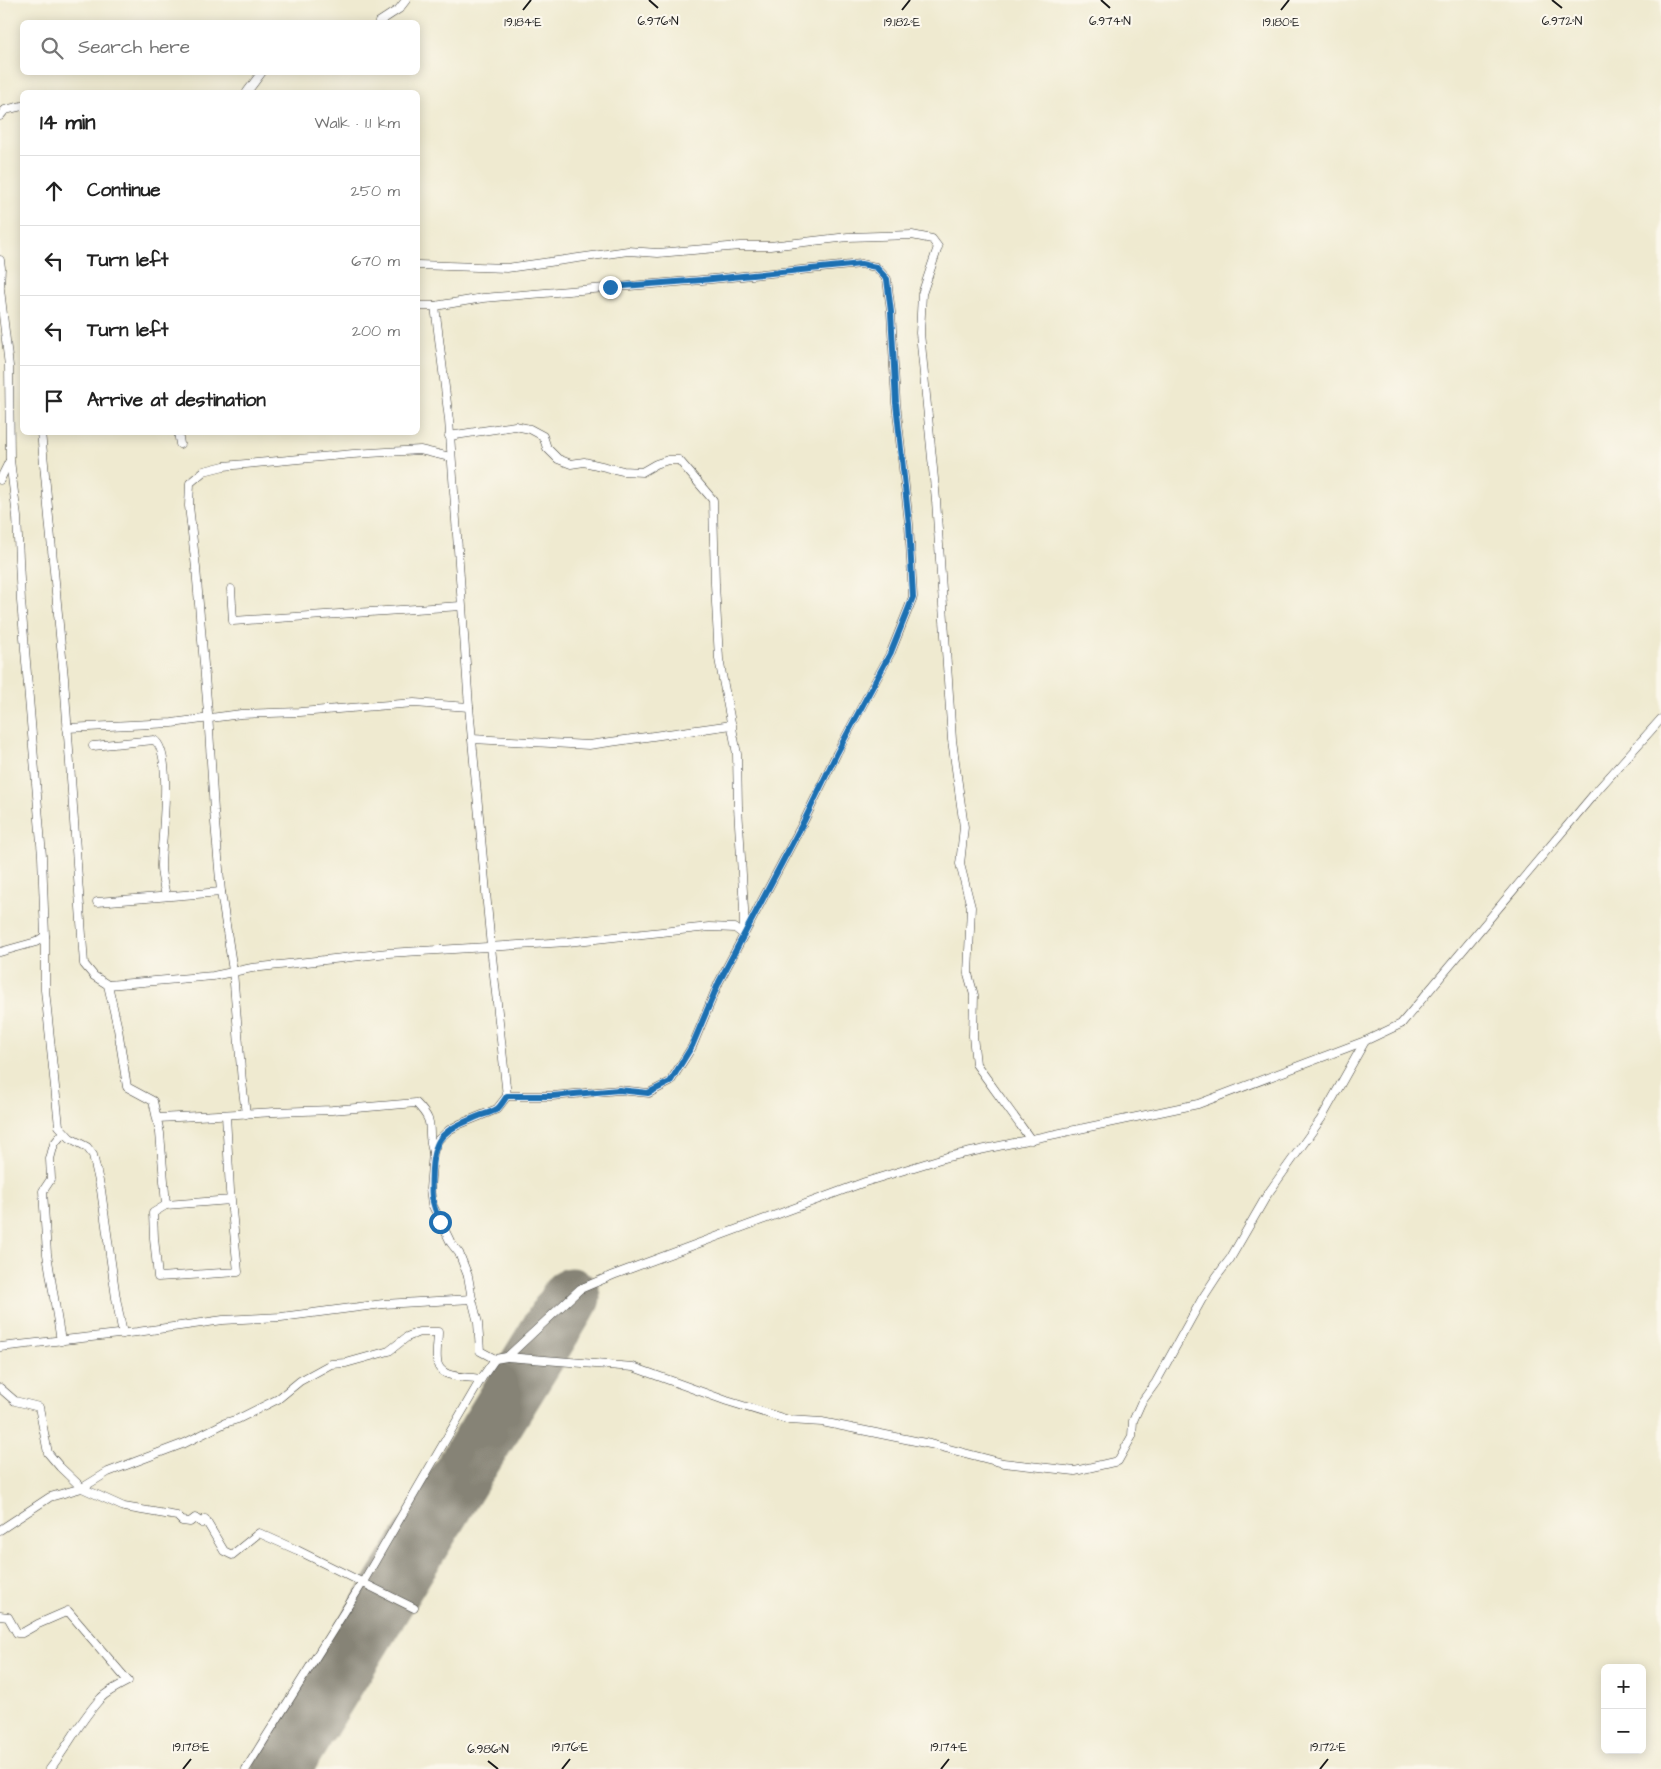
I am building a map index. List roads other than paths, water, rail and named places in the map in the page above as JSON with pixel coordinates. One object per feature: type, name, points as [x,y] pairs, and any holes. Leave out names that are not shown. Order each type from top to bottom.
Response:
[{"type":"street","points":[[382,20],[399,9],[406,0]]},
{"type":"street","points":[[248,90],[260,75]]},
{"type":"street","points":[[0,116],[5,110],[20,106]]},
{"type":"street","points":[[420,265],[507,268],[628,251],[658,253],[740,246],[770,246],[848,237],[912,235],[932,239],[938,247],[922,294],[920,333],[936,500],[952,740],[964,827],[960,864],[971,907],[968,974],[974,996],[973,1036],[976,1064],[1031,1140]]},
{"type":"street","points":[[0,260],[2,318],[9,366],[10,460],[42,856],[45,990],[59,1126],[70,1138],[87,1147],[93,1155],[101,1190],[123,1334]]},
{"type":"street","points":[[420,306],[435,306],[483,298],[702,280],[861,264],[876,267],[887,279],[891,312],[896,403],[909,524],[913,597],[891,652],[719,982],[692,1046],[670,1082],[648,1093],[619,1090],[552,1096],[507,1096]]},
{"type":"street","points":[[435,306],[449,436],[469,707],[507,1096],[497,1109],[460,1124],[449,1130],[438,1140],[433,1152],[430,1189],[432,1204],[451,1243],[460,1253],[468,1276],[478,1323],[480,1352],[495,1359],[507,1357],[633,1367],[727,1401],[789,1420],[822,1422],[930,1444],[1002,1463],[1075,1471],[1118,1461],[1132,1436],[1133,1422],[1141,1403],[1156,1382],[1202,1299],[1230,1259],[1267,1195],[1321,1119],[1365,1042]]},
{"type":"street","points":[[449,436],[515,426],[530,429],[543,436],[547,448],[558,459],[571,464],[584,462],[623,471],[642,472],[668,460],[679,460],[713,500],[719,659],[737,754],[744,935]]},
{"type":"street","points":[[41,435],[67,728],[84,964],[94,976],[108,985],[195,978],[233,971],[388,953],[567,942],[709,927],[735,928],[744,935]]},
{"type":"street","points":[[178,435],[180,444]]},
{"type":"street","points":[[246,1114],[233,971],[221,892],[196,568],[189,506],[190,483],[204,470],[224,466],[420,450],[450,457]]},
{"type":"street","points":[[0,480],[10,460]]},
{"type":"street","points":[[232,590],[233,621],[461,606]]},
{"type":"street","points":[[67,728],[172,723],[241,714],[300,712],[414,703],[469,707]]},
{"type":"street","points":[[507,1357],[580,1289],[613,1275],[865,1182],[947,1157],[1198,1104],[1365,1042],[1402,1024],[1594,794],[1661,719]]},
{"type":"street","points":[[472,739],[589,745],[732,725]]},
{"type":"street","points":[[93,746],[154,740],[159,743],[162,752],[165,784],[161,868],[166,896]]},
{"type":"street","points":[[97,902],[221,892]]},
{"type":"street","points":[[0,952],[36,942],[45,936]]},
{"type":"street","points":[[108,985],[118,1029],[127,1087],[153,1101],[158,1118],[166,1204]]},
{"type":"street","points":[[158,1118],[332,1110],[416,1103],[425,1112],[431,1124],[431,1146],[433,1152]]},
{"type":"street","points":[[226,1115],[238,1272],[158,1277],[153,1214],[166,1204],[231,1200]]},
{"type":"street","points":[[61,1341],[55,1293],[47,1254],[43,1191],[51,1179],[50,1159],[54,1144],[64,1132]]},
{"type":"street","points":[[0,1347],[123,1334],[223,1320],[281,1317],[383,1304],[472,1299]]},
{"type":"street","points":[[0,1530],[50,1497],[82,1488],[108,1472],[185,1443],[224,1423],[238,1419],[278,1399],[300,1381],[332,1364],[346,1363],[389,1351],[407,1337],[419,1332],[438,1332],[436,1362],[445,1373],[459,1378],[480,1379]]},
{"type":"street","points":[[246,1769],[364,1582],[480,1379],[495,1359]]},
{"type":"street","points":[[0,1388],[16,1400],[39,1407],[48,1452],[60,1467],[82,1488],[124,1507],[177,1516],[182,1521],[190,1522],[195,1518],[202,1522],[205,1519],[224,1550],[232,1554],[259,1533],[341,1573],[364,1582],[414,1608]]},
{"type":"street","points":[[0,1616],[8,1617],[17,1633],[22,1633],[68,1611],[128,1681],[102,1696],[65,1751],[50,1769]]}]
